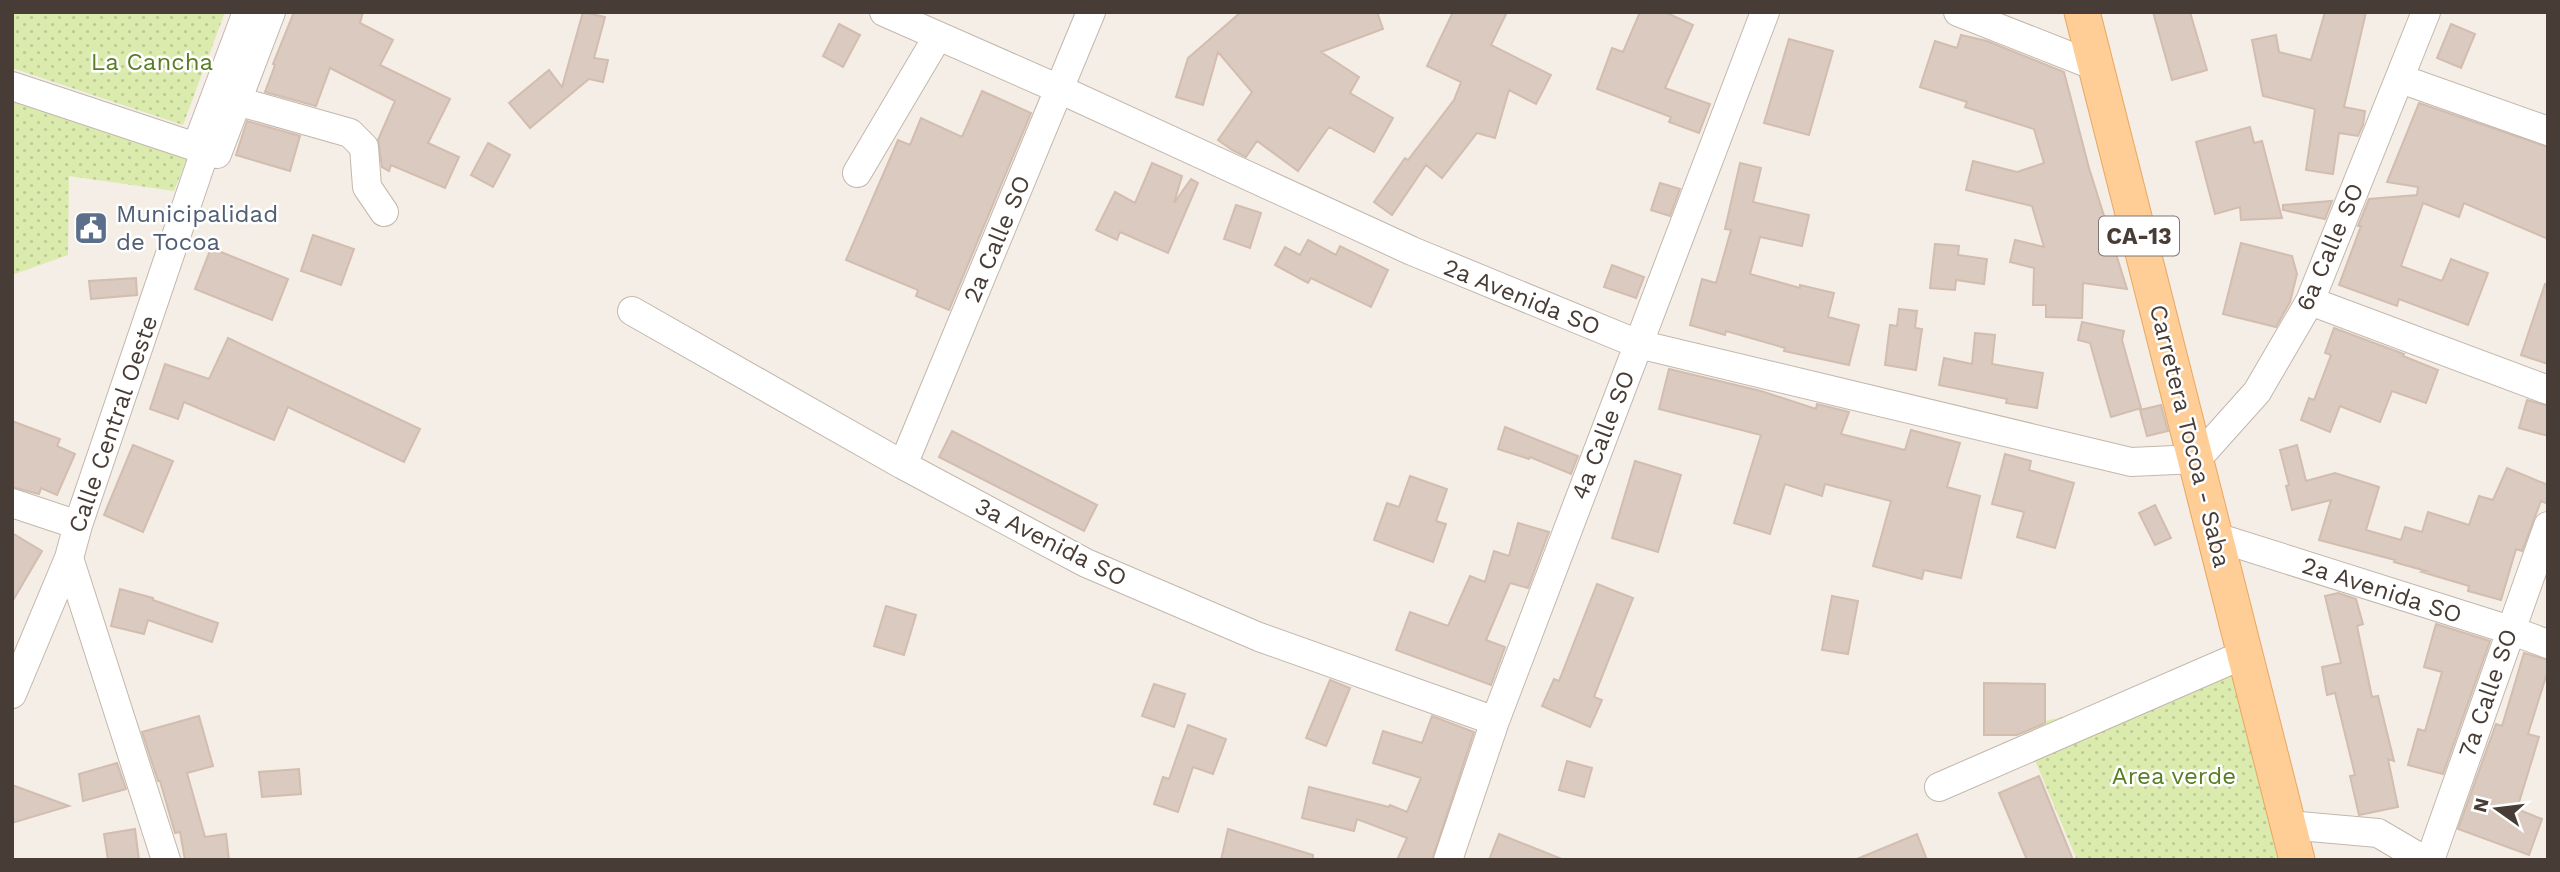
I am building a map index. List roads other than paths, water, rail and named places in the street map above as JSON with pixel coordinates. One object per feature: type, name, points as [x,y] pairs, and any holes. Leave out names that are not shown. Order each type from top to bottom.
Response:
[{"type":"main road","name":"Carretera Tocoa - Saba","points":[[2082,12],[2297,860]]},
{"type":"street","name":"Calle Central Oeste","points":[[12,694],[69,558],[206,151],[247,12]]},
{"type":"street","points":[[12,86],[206,151],[237,101],[271,12]]},
{"type":"street","name":"2a Avenida SO","points":[[884,12],[1412,251],[1637,344],[2131,462],[2197,459]]},
{"type":"street","name":"2a Calle SO","points":[[903,465],[1091,12]]},
{"type":"street","name":"4a Calle SO","points":[[1448,860],[1495,721],[1765,12]]},
{"type":"street","points":[[1958,12],[2095,66]]},
{"type":"street","name":"6a Calle SO","points":[[2197,459],[2257,391],[2310,301],[2426,12]]},
{"type":"street","points":[[857,173],[938,36]]},
{"type":"street","points":[[2401,79],[2548,131]]},
{"type":"street","points":[[237,101],[350,133],[364,147],[367,187],[384,212]]},
{"type":"street","points":[[2310,301],[2548,390]]},
{"type":"street","name":"3a Avenida SO","points":[[632,310],[903,465],[1098,568],[1259,637],[1495,721]]},
{"type":"street","points":[[12,503],[78,525]]},
{"type":"street","name":"7a Calle SO","points":[[2430,860],[2548,526]]},
{"type":"street","name":"2a Avenida SO","points":[[2216,537],[2510,630],[2548,645]]},
{"type":"street","points":[[69,558],[166,860]]},
{"type":"street","points":[[1939,787],[2245,654]]},
{"type":"street","points":[[2288,825],[2378,833],[2424,860]]},
{"type":"place","name":"Municipalidad de Tocoa","points":[[91,228]]},
{"type":"park label","name":"La Cancha","points":[[152,62]]},
{"type":"park label","name":"Area verde","points":[[2174,776]]}]
